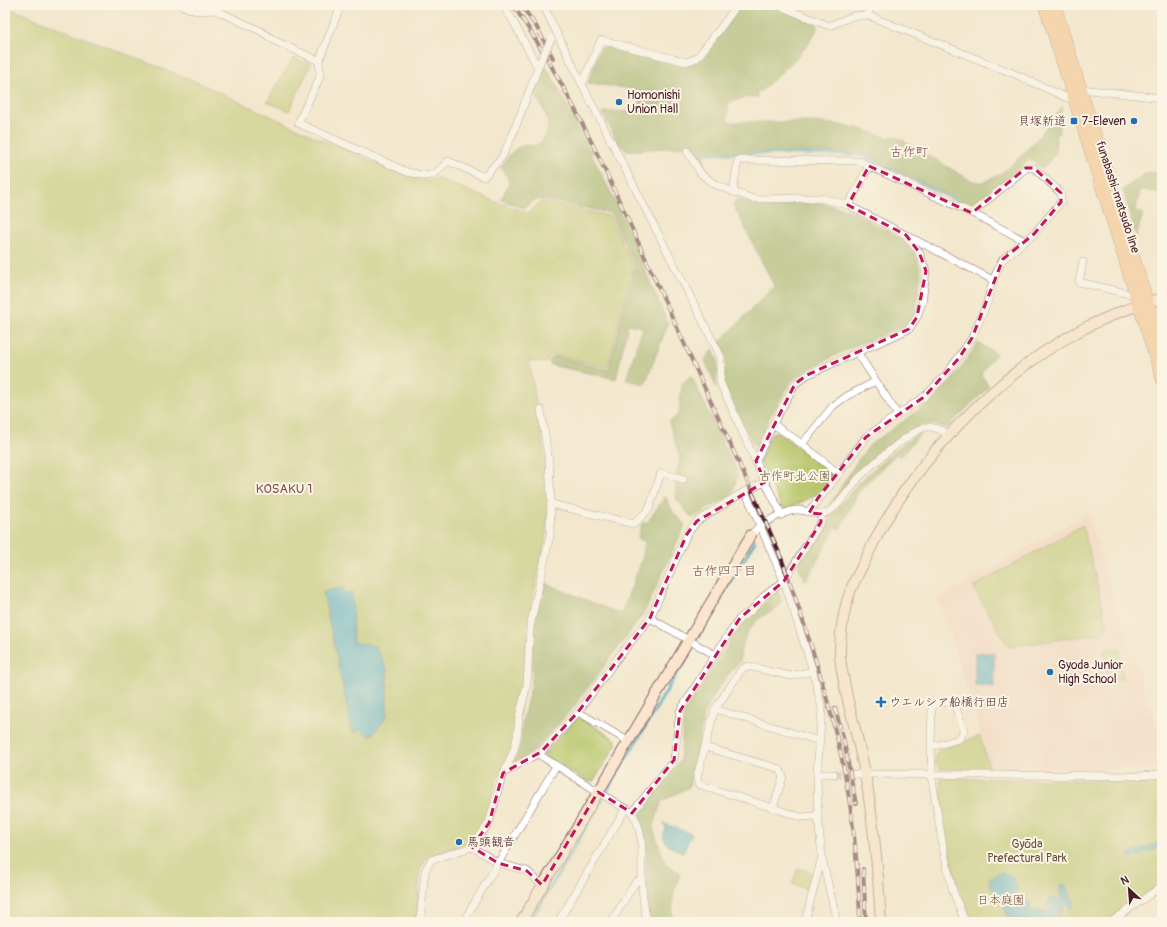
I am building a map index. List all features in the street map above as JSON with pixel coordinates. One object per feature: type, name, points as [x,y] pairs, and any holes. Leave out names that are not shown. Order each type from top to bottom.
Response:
[{"type":"main road","name":"funabashi-matsudo line","points":[[1044,5],[1135,294],[1143,304]]},
{"type":"main road","name":"funabashi-matsudo line","points":[[1055,5],[1081,89],[1143,304]]},
{"type":"main road","points":[[1143,304],[1162,347]]},
{"type":"main road","points":[[1143,304],[1162,380]]},
{"type":"street","points":[[181,5],[196,11],[215,10],[262,31],[275,41],[319,61]]},
{"type":"street","points":[[341,5],[319,61],[320,76],[298,123],[407,172],[427,176],[436,173],[448,161],[484,177],[502,157],[512,136],[539,63],[555,30]]},
{"type":"street","points":[[502,5],[539,63]]},
{"type":"street","points":[[543,5],[721,357],[720,382],[765,482],[782,515]]},
{"type":"street","points":[[582,84],[600,40],[686,62],[697,58],[737,5]]},
{"type":"street","points":[[777,5],[829,26],[853,16],[867,16],[1074,101]]},
{"type":"street","points":[[867,16],[872,5]]},
{"type":"street","points":[[1081,89],[1162,98]]},
{"type":"street","points":[[687,152],[701,174],[716,185],[753,199],[821,198],[848,205],[993,280]]},
{"type":"street","points":[[734,192],[738,160],[860,161],[972,213],[1025,241]]},
{"type":"street","points":[[848,205],[869,166]]},
{"type":"street","points":[[808,512],[839,474],[866,437],[924,397],[946,375],[972,338],[987,303],[993,280],[1003,259],[1034,234],[1061,202],[1061,193],[1034,168],[1026,168],[972,213]]},
{"type":"street","points":[[756,461],[773,424],[795,384],[807,375],[909,329],[917,318],[922,303],[926,271],[919,252],[906,235]]},
{"type":"street","points":[[1082,262],[1079,282],[1135,294]]},
{"type":"street","points":[[881,922],[876,844],[865,774],[848,704],[841,662],[840,650],[843,620],[849,594],[890,512],[927,461],[950,434],[1001,385],[1050,348],[1092,324],[1162,298]]},
{"type":"street","points":[[857,352],[898,415]]},
{"type":"street","points":[[802,444],[832,406],[847,396],[876,381]]},
{"type":"street","points":[[420,922],[425,871],[431,860],[472,847],[489,823],[504,773],[518,737],[519,718],[527,685],[530,626],[550,535],[551,504],[549,462],[541,410]]},
{"type":"street","points":[[773,424],[802,444],[839,474]]},
{"type":"street","points":[[521,922],[751,535],[760,525],[797,510],[824,514],[832,510],[858,479],[896,445],[921,428],[930,427],[950,434]]},
{"type":"street","points":[[551,504],[634,524],[649,509],[661,473],[684,479]]},
{"type":"street","points":[[504,773],[541,752],[578,712],[616,660],[650,618],[688,534],[697,521],[745,491],[765,482]]},
{"type":"street","points":[[745,491],[784,581],[812,671],[822,709],[817,774],[818,816],[822,858],[837,922]]},
{"type":"street","points":[[632,813],[674,760],[680,711],[715,655],[740,618],[751,611],[763,597],[784,581],[821,522],[821,514]]},
{"type":"street","points":[[650,618],[715,655]]},
{"type":"street","points":[[812,671],[791,676],[748,666],[742,669],[715,709],[697,776],[698,784],[801,817],[818,816]]},
{"type":"street","points":[[931,747],[959,739],[964,731],[956,708],[951,702],[938,703],[932,707],[931,747],[932,775],[946,865],[952,888],[965,922]]},
{"type":"street","points":[[715,709],[819,741]]},
{"type":"street","points":[[578,712],[628,741]]},
{"type":"street","points":[[705,747],[780,769],[783,777],[773,808]]},
{"type":"street","points":[[538,754],[626,808],[637,820],[641,849],[643,902],[647,922]]},
{"type":"street","points":[[462,922],[556,766]]},
{"type":"street","points":[[817,774],[834,774]]},
{"type":"street","points":[[854,774],[1140,776],[1162,774]]},
{"type":"street","points":[[558,922],[626,808]]},
{"type":"street","points":[[472,847],[498,863],[526,871],[542,885]]},
{"type":"street","points":[[805,922],[822,858]]},
{"type":"street","points":[[611,922],[635,883],[642,878]]},
{"type":"street","points":[[1111,922],[1162,886]]},
{"type":"highlighted area","points":[[869,166],[972,213],[1026,168],[1034,168],[1061,193],[1061,202],[1034,234],[1003,259],[972,338],[959,358],[924,397],[866,437],[818,498],[809,513],[821,514],[821,522],[784,581],[740,618],[680,711],[674,760],[632,813],[598,792],[542,885],[527,871],[498,863],[472,847],[489,823],[503,773],[541,752],[578,712],[650,618],[687,534],[697,521],[765,482],[756,461],[795,384],[807,375],[909,329],[917,317],[926,271],[919,252],[906,235],[848,205]]},
{"type":"shaded area","name":"Gyoda Junior High School","points":[[1087,513],[1162,745],[1162,768],[992,768],[938,599]]},
{"type":"green space","points":[[742,5],[772,5],[818,25],[809,42],[794,60],[761,91],[756,92],[758,97],[748,97],[729,102],[727,122],[813,122],[861,129],[888,138],[895,136],[970,180],[980,182],[993,178],[1016,161],[1037,139],[1063,106],[1058,119],[1060,127],[1056,138],[1055,154],[1042,170],[1034,162],[1029,160],[981,201],[971,206],[860,153],[705,153],[704,169],[688,146],[627,151],[618,143],[602,112],[640,111],[639,90],[588,83],[600,49],[608,45],[686,65],[693,64],[699,60]]},
{"type":"green space","points":[[11,9],[199,83],[316,137],[410,177],[427,181],[437,178],[528,213],[542,201],[609,216],[633,265],[608,367],[550,355],[546,363],[529,360],[545,457],[548,504],[546,536],[527,626],[524,685],[515,737],[496,781],[485,824],[470,843],[427,857],[420,870],[416,922],[5,922],[5,20]]},
{"type":"green space","points":[[293,58],[311,64],[289,111],[267,102]]},
{"type":"green space","points":[[544,64],[552,76],[616,203],[668,324],[645,384],[626,380],[643,327],[628,324],[616,379],[551,365],[549,363],[550,359],[554,357],[609,370],[635,265],[610,213],[543,199],[533,201],[524,208],[501,200],[509,183],[507,176],[501,168],[507,158],[510,154],[522,146],[534,146],[538,144],[547,132],[548,126],[546,114],[533,92],[536,80]]},
{"type":"green space","points":[[1162,172],[1162,194],[1140,189],[1136,210],[1143,214],[1136,236],[1123,190],[1146,173]]},
{"type":"green space","points":[[737,199],[754,204],[822,203],[849,210],[900,238],[916,255],[921,274],[914,315],[906,325],[854,346],[807,370],[792,380],[768,420],[756,447],[752,443],[724,385],[726,360],[719,343],[774,286],[733,204]]},
{"type":"green space","points":[[978,343],[996,353],[981,374],[989,387],[946,428],[932,424],[920,425],[894,443],[856,476],[829,506],[858,460],[871,444],[929,403],[953,379]]},
{"type":"green space","points":[[713,349],[718,360],[716,387],[705,360]]},
{"type":"green space","points":[[691,375],[738,474],[732,495],[692,518],[677,500],[675,482],[680,458],[669,422],[679,414],[682,384]]},
{"type":"green space","points":[[922,431],[901,457],[896,454],[859,491],[840,529],[836,527],[805,582],[798,565],[825,524],[860,481],[898,448]]},
{"type":"green space","name":"古作町北公園","points":[[777,432],[831,471],[832,477],[829,483],[816,494],[787,509],[781,506],[760,461],[772,433]]},
{"type":"green space","points":[[665,496],[673,512],[685,525],[644,613],[572,709],[535,750],[511,766],[520,747],[523,718],[532,682],[533,627],[544,583],[621,614],[642,560],[645,542],[638,538],[642,523],[647,523]]},
{"type":"green space","points":[[1083,525],[1107,626],[1104,633],[1009,647],[973,587]]},
{"type":"green space","points":[[778,589],[780,599],[778,607],[760,618],[750,629],[744,641],[740,655],[740,662],[734,667],[718,688],[705,711],[689,787],[662,801],[653,828],[665,863],[680,873],[673,896],[672,922],[651,922],[647,902],[646,850],[638,812],[680,761],[684,713],[743,621],[752,616]]},
{"type":"green space","points":[[1119,648],[1123,678],[1108,680],[1104,650]]},
{"type":"green space","points":[[578,716],[616,740],[616,745],[594,781],[588,782],[543,755]]},
{"type":"green space","points":[[980,736],[990,769],[940,769],[935,764],[936,754],[940,749]]},
{"type":"green space","name":"Gyōda Prefectural Park","points":[[940,778],[1136,781],[1162,778],[1162,882],[1105,922],[973,922],[958,885],[951,859],[942,805]]},
{"type":"green space","points":[[798,868],[815,873],[809,890],[792,884]]},
{"type":"water","points":[[344,587],[343,592],[352,592],[353,642],[375,646],[387,669],[387,716],[371,737],[360,729],[355,734],[351,726],[323,592]]},
{"type":"water","points":[[975,653],[994,653],[994,687],[975,685]]},
{"type":"water","points":[[663,823],[692,834],[683,852],[668,846],[663,837],[666,828]]},
{"type":"water","points":[[1162,842],[1162,847],[1131,858],[1129,853]]},
{"type":"water","points":[[1002,872],[1010,875],[1017,885],[1015,898],[1017,906],[1027,901],[1030,903],[1031,912],[1038,909],[1050,911],[1052,921],[1024,922],[1023,919],[1009,919],[998,895],[989,883],[990,878]]},
{"type":"water","points":[[1064,884],[1075,902],[1071,909],[1060,895],[1060,886]]},
{"type":"water","points":[[1049,899],[1059,899],[1063,905],[1063,912],[1059,912],[1058,917],[1054,916],[1046,905]]},
{"type":"waterway","points":[[699,153],[860,155],[966,206]]},
{"type":"waterway","points":[[530,922],[755,541]]},
{"type":"tunnel","points":[[834,774],[854,774]]},
{"type":"railway","points":[[513,5],[534,37],[572,103],[589,137],[622,206],[780,555],[804,623],[818,669],[831,715],[847,783],[858,876],[860,922]]},
{"type":"railway","points":[[521,5],[536,26],[553,58]]},
{"type":"railway","points":[[835,708],[843,737],[856,804]]},
{"type":"railway","points":[[863,869],[866,922]]},
{"type":"place","name":"Homonishi Union Hall","points":[[619,102]]},
{"type":"place","name":"貝塚新道","points":[[1074,121]]},
{"type":"place","name":"7-Eleven","points":[[1134,121]]},
{"type":"place","name":"Gyoda Junior High School","points":[[1050,672]]},
{"type":"place","name":"ウエルシア船橋行田店","points":[[881,702]]},
{"type":"place","name":"馬頭観音","points":[[459,842]]},
{"type":"district","name":"古作町","points":[[909,151]]},
{"type":"district","name":"KOSAKU 1","points":[[284,488]]},
{"type":"district","name":"古作四丁目","points":[[724,570]]},
{"type":"park label","name":"日本庭園","points":[[1001,900]]}]
